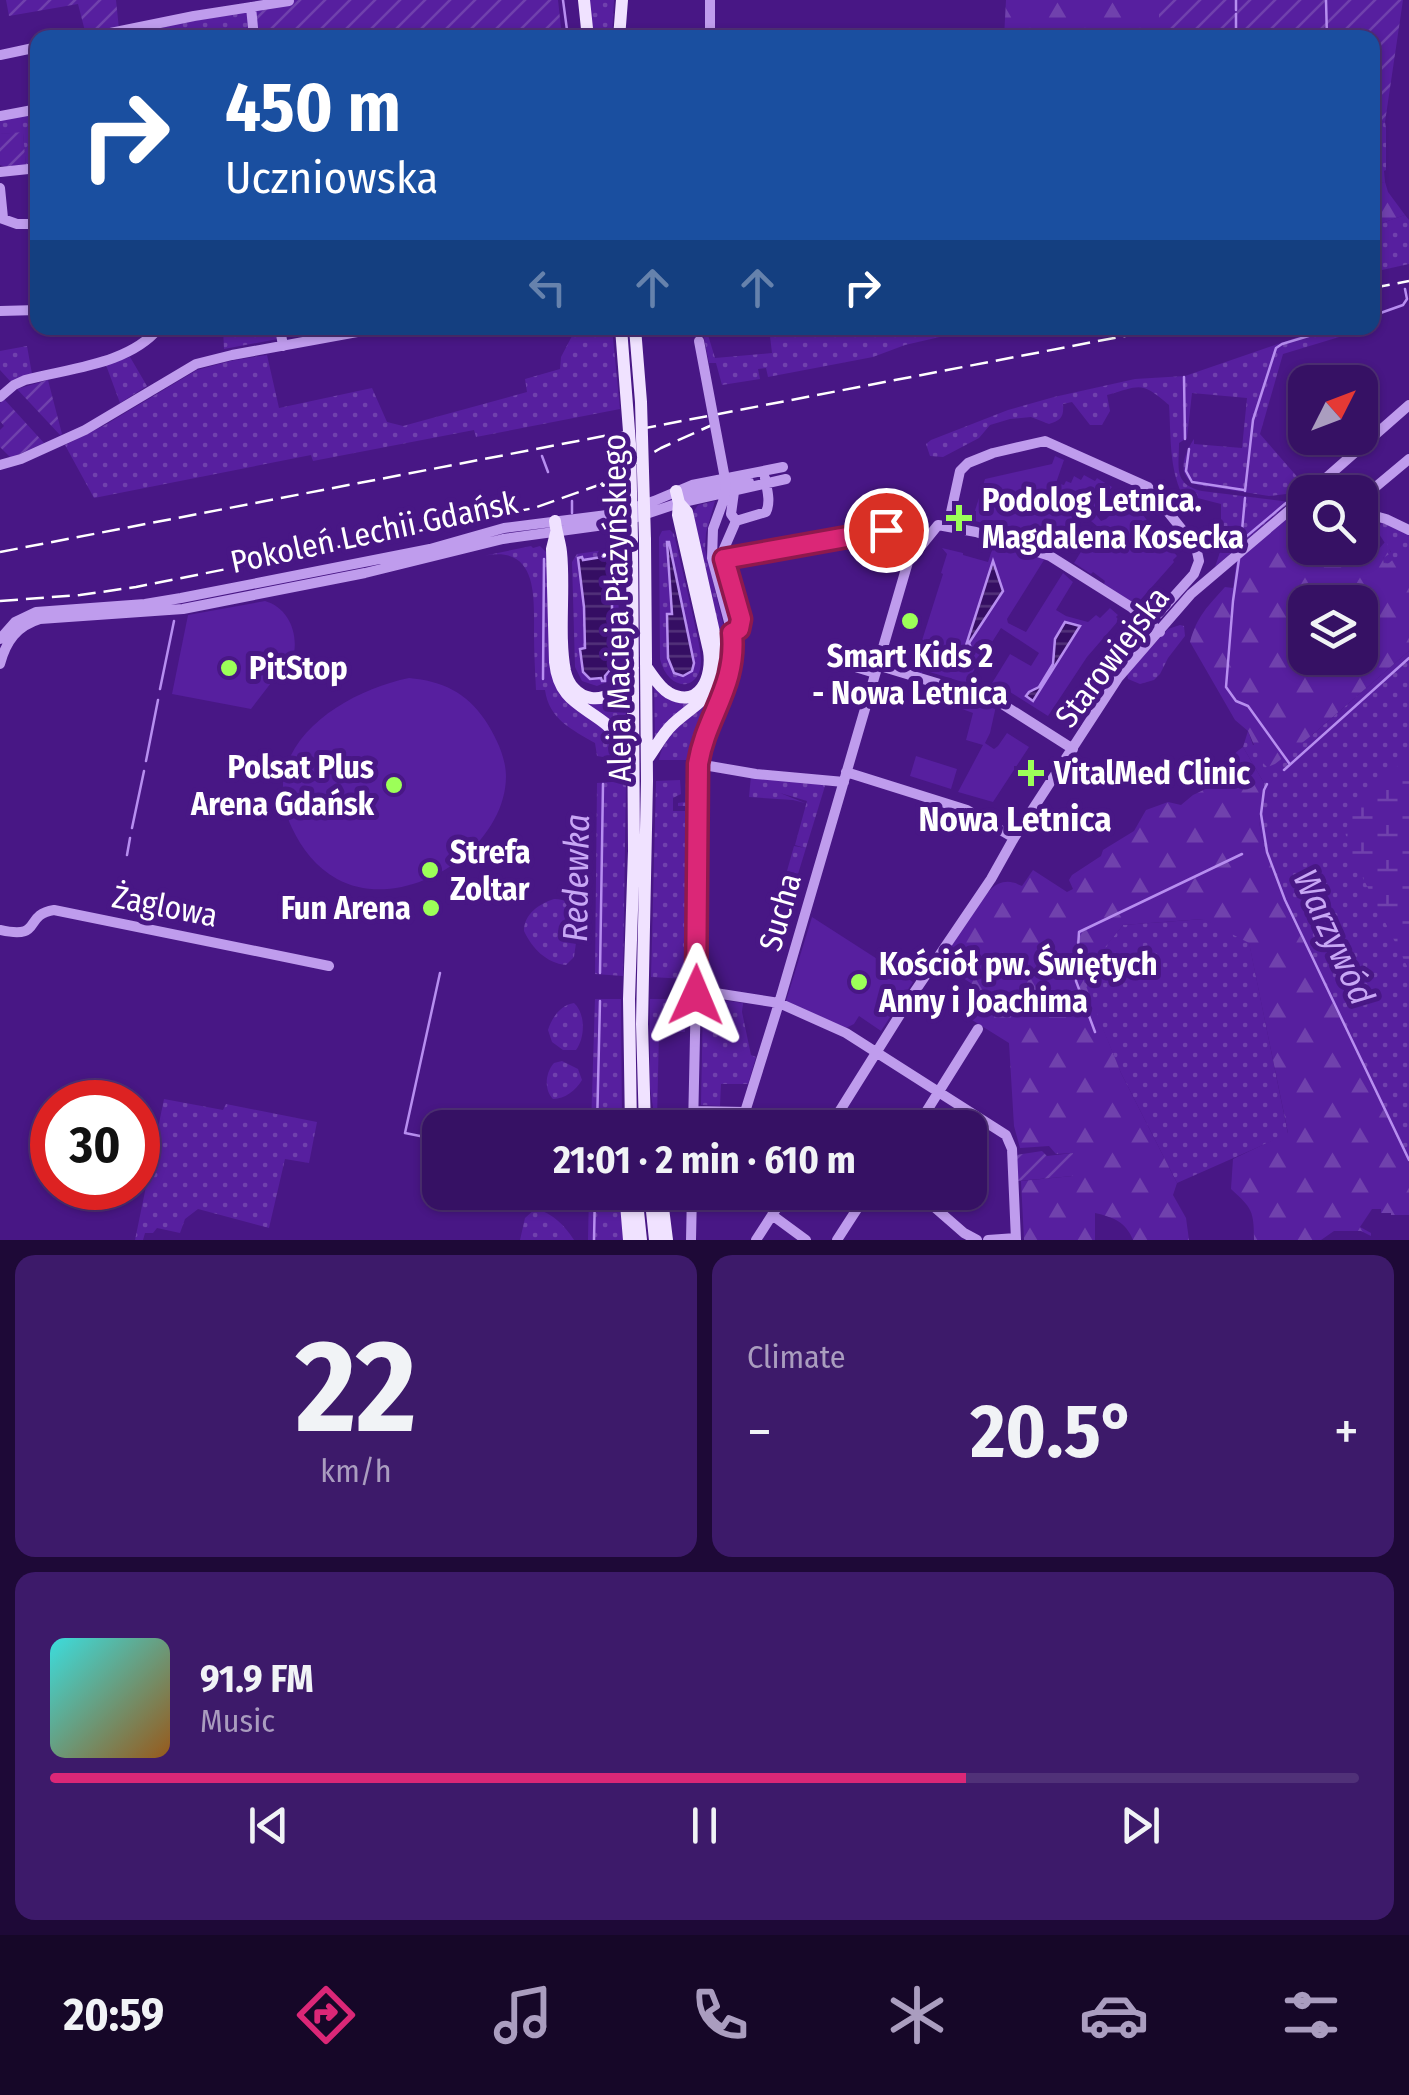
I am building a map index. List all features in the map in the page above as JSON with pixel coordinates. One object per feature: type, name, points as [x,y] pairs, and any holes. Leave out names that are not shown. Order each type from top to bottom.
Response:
[{"type":"main road","points":[[584,0],[587,30]]},
{"type":"main road","points":[[620,30],[622,0]]},
{"type":"main road","name":"Aleja Macieja Płażyńskiego","points":[[622,335],[639,540]]},
{"type":"main road","name":"Aleja Macieja Płażyńskiego","points":[[632,1110],[641,781],[640,402],[635,335]]},
{"type":"main road","points":[[555,527],[562,548],[565,671],[569,682],[584,696],[602,698],[640,668],[663,688],[680,696],[695,694],[710,673],[709,651],[678,515],[678,497]]},
{"type":"main road","points":[[555,527],[552,549],[558,681],[574,702],[606,725],[640,760],[673,724],[707,697],[719,675],[720,659],[688,516],[678,497]]},
{"type":"main road","name":"Aleja Macieja Płażyńskiego","points":[[636,999],[646,1110]]},
{"type":"main road","points":[[626,1210],[629,1240]]},
{"type":"main road","points":[[638,1210],[641,1240]]},
{"type":"main road","points":[[652,1210],[654,1240]]},
{"type":"main road","points":[[663,1210],[667,1240]]},
{"type":"street","points":[[710,0],[710,30]]},
{"type":"street","points":[[149,30],[194,16],[289,1]]},
{"type":"street","points":[[251,7],[253,30]]},
{"type":"street","points":[[0,55],[30,49]]},
{"type":"street","points":[[0,116],[30,110]]},
{"type":"street","points":[[0,172],[30,169]]},
{"type":"street","points":[[0,188],[2,218],[30,224]]},
{"type":"street","points":[[0,310],[30,310]]},
{"type":"street","points":[[0,397],[25,380],[116,357],[153,335]]},
{"type":"street","points":[[281,335],[283,346]]},
{"type":"street","points":[[0,465],[86,430],[196,364],[342,335]]},
{"type":"street","points":[[697,335],[731,514],[736,521]]},
{"type":"street","name":"Starowiejska","points":[[1330,475],[1409,405]]},
{"type":"street","name":"Starowiejska","points":[[948,526],[961,468],[1009,449],[1045,441],[1136,482],[1150,490],[1190,538],[1199,556],[1194,574],[1150,623]]},
{"type":"street","points":[[1378,485],[1409,459]]},
{"type":"street","name":"Pokoleń Lechii Gdańsk","points":[[0,662],[12,637],[23,626],[40,619],[182,604],[555,527],[619,523],[678,497],[749,482],[764,470],[783,466]]},
{"type":"street","points":[[732,633],[739,629],[741,619],[723,551],[736,521],[766,512],[764,470]]},
{"type":"street","name":"Pokoleń Lechii Gdańsk","points":[[678,497],[729,496],[786,479]]},
{"type":"street","points":[[693,1110],[698,764],[730,675],[732,633],[712,558],[713,529],[729,496]]},
{"type":"street","name":"Starowiejska","points":[[844,1110],[1118,678],[1192,594],[1288,512]]},
{"type":"street","points":[[1378,517],[1409,530]]},
{"type":"street","points":[[948,526],[1043,552],[1130,607],[1160,632]]},
{"type":"street","name":"Sucha","points":[[746,1110],[908,562],[934,528],[948,526]]},
{"type":"street","points":[[724,559],[886,530]]},
{"type":"street","name":"Pokoleń Lechii Gdańsk","points":[[0,639],[15,622],[36,612],[182,604]]},
{"type":"street","points":[[852,666],[999,702],[1073,748]]},
{"type":"street","points":[[698,764],[756,774],[845,777],[968,810],[1014,838]]},
{"type":"street","name":"Żaglowa","points":[[0,930],[20,934],[44,912],[61,911],[329,966]]},
{"type":"street","points":[[696,990],[779,1004],[846,1033],[1009,1139],[1016,1239],[988,1240]]},
{"type":"street","points":[[928,1110],[978,1029]]},
{"type":"street","points":[[691,1240],[692,1210]]},
{"type":"street","points":[[756,1240],[775,1210]]},
{"type":"street","points":[[837,1240],[856,1210]]},
{"type":"street","points":[[938,1210],[977,1240]]},
{"type":"street","points":[[772,1215],[806,1240]]},
{"type":"green space","points":[[6,0],[116,0],[119,29],[85,30],[78,4],[9,16]]},
{"type":"green space","points":[[289,0],[558,0],[561,30],[255,30],[254,11]]},
{"type":"green space","points":[[588,0],[614,0],[612,30],[591,30]]},
{"type":"green space","points":[[1006,0],[1159,0],[1159,30],[1004,30]]},
{"type":"green space","points":[[1159,0],[1403,0],[1385,122],[1380,121],[1380,30],[1159,30]]},
{"type":"green space","points":[[247,12],[251,30],[146,30]]},
{"type":"green space","points":[[30,112],[30,167],[26,167],[23,133],[0,134],[0,118]]},
{"type":"green space","points":[[1380,121],[1385,122],[1386,128],[1385,182],[1380,182]]},
{"type":"green space","points":[[23,132],[26,167],[0,165],[0,134]]},
{"type":"green space","points":[[1380,182],[1385,182],[1405,215],[1380,224]]},
{"type":"green space","points":[[1405,215],[1409,220],[1409,264],[1380,270],[1380,224]]},
{"type":"green space","points":[[223,335],[277,335],[278,339],[224,349]]},
{"type":"green space","points":[[613,335],[620,409],[476,437],[474,430],[313,461],[311,455],[94,498],[65,445],[197,370],[267,355],[279,408],[372,388],[387,422],[403,426],[527,392],[525,379],[560,369],[561,357],[572,336]]},
{"type":"green space","points":[[703,335],[708,335],[715,358],[772,353],[770,336],[756,335],[949,335],[873,357],[768,377],[766,368],[758,369],[760,379],[722,385],[716,363],[709,363]]},
{"type":"green space","points":[[1304,335],[1346,335],[1283,354],[1260,434],[1296,475],[1288,475],[1288,494],[1269,496],[1198,485],[1186,477],[1184,465],[1194,439],[1194,444],[1242,448],[1247,398],[1192,393],[1187,438],[1179,443],[1180,474],[1186,484],[1202,491],[1288,502],[1215,567],[1221,549],[1221,504],[1182,494],[1173,462],[1169,405],[1141,387],[1107,395],[1110,411],[1102,425],[1090,425],[1072,402],[1063,404],[1062,415],[1053,423],[1031,417],[1010,419],[990,425],[979,438],[943,457],[930,456],[926,444],[931,440],[1008,410],[1135,379],[1185,376]]},
{"type":"green space","points":[[27,346],[32,374],[10,381],[0,370],[0,351]]},
{"type":"green space","points":[[130,357],[147,386],[120,403],[106,365]]},
{"type":"green space","points":[[48,380],[62,434],[60,435],[17,389]]},
{"type":"green space","points":[[4,399],[44,443],[11,458],[0,447],[0,430],[4,426],[0,421],[0,403]]},
{"type":"green space","points":[[1055,456],[1064,460],[1056,483],[1071,483],[1074,476],[1081,480],[1084,475],[1112,487],[1093,511],[1101,521],[1132,497],[1131,508],[1138,508],[1157,534],[1175,547],[1174,562],[1136,605],[1093,572],[1074,563],[1097,526],[1085,516],[1063,551],[972,520],[985,479],[1052,464]]},
{"type":"green space","points":[[715,501],[705,548],[725,632],[724,677],[692,514],[698,505]]},
{"type":"green space","points":[[929,517],[899,557],[901,562],[890,564],[886,528]]},
{"type":"green space","points":[[1288,517],[1288,565],[1378,565],[1378,550],[1386,541],[1391,553],[1383,558],[1384,564],[1396,557],[1409,561],[1409,651],[1312,735],[1267,767],[1190,642],[1208,606],[1225,587],[1233,588],[1237,559]]},
{"type":"green space","points":[[1382,522],[1409,535],[1409,561],[1384,564],[1383,558],[1391,552],[1378,529]]},
{"type":"green space","points":[[662,531],[674,534],[700,653],[700,670],[691,682],[684,684],[670,678],[660,659]],"holes":[[[668,541],[694,659],[668,615],[672,614]]]},
{"type":"green space","points":[[995,541],[1037,554],[1044,560],[1008,623],[1026,632],[1063,573],[1073,582],[1056,610],[1088,622],[1096,615],[1100,618],[1110,608],[1118,615],[1119,620],[1087,657],[1048,716],[1010,692],[999,695],[989,688],[1010,654],[1031,666],[1039,653],[1001,628],[966,683],[923,670],[921,675],[912,672],[943,574],[947,554],[942,548],[988,562]]},
{"type":"green space","points":[[540,546],[547,553],[555,669],[606,726],[622,760],[597,756],[595,743],[562,722],[551,709],[545,690],[536,690],[534,604],[529,576],[514,558],[501,554],[483,556]]},
{"type":"green space","points":[[611,549],[618,556],[616,671],[611,680],[597,686],[582,681],[575,667],[572,562],[577,554]],"holes":[[[580,564],[601,678],[592,680],[581,648],[585,648]]]},
{"type":"green space","name":"PitStop","points":[[265,601],[289,621],[294,653],[251,709],[172,694],[188,615]]},
{"type":"green space","points":[[1184,626],[1185,636],[1160,674],[1140,684],[1128,679],[1127,674],[1168,629]]},
{"type":"green space","points":[[1409,651],[1409,1163],[1284,901],[1261,833],[1264,783],[1243,747],[1248,731],[1253,745],[1312,735]]},
{"type":"green space","points":[[560,660],[582,700],[626,683],[626,743],[567,689]]},
{"type":"green space","points":[[716,671],[655,744],[654,682],[684,700]]},
{"type":"green space","name":"Polsat Plus Arena Gdańsk","points":[[409,678],[452,690],[470,702],[485,720],[504,762],[506,777],[501,804],[488,829],[446,869],[391,889],[363,888],[329,874],[305,850],[292,828],[283,799],[285,773],[294,749],[332,711],[357,696]]},
{"type":"green space","points":[[719,690],[690,760],[659,760],[668,738]]},
{"type":"green space","points":[[954,694],[996,706],[985,743],[994,749],[1007,733],[1029,747],[993,802],[958,792],[983,745],[966,740],[973,713],[951,705]]},
{"type":"green space","points":[[1243,747],[1264,783],[1261,833],[1284,901],[1409,1163],[1409,1215],[1372,1209],[1360,1227],[1371,1236],[1361,1231],[1334,1231],[1321,1240],[1254,1240],[1250,1211],[1231,1189],[1233,1159],[1288,1133],[1249,943],[1203,919],[1123,925],[1082,976],[1121,1073],[1177,1183],[1173,1195],[1186,1218],[1189,1240],[1133,1240],[1118,1221],[1095,1213],[1095,1240],[1024,1240],[1021,1181],[1073,1176],[1073,1153],[1056,1154],[1049,1146],[1020,1148],[1014,1126],[1009,1043],[964,1015],[980,989],[940,963],[976,908],[998,884],[1022,886],[1033,870],[1067,892],[1073,889],[1069,880],[1072,875],[1134,831],[1146,810],[1168,802],[1181,805],[1212,786],[1225,764]]},
{"type":"green space","points":[[916,756],[957,769],[951,789],[910,776]]},
{"type":"green space","points":[[1409,756],[1409,970],[1349,850],[1345,831],[1358,801]]},
{"type":"green space","points":[[751,776],[825,786],[798,874],[787,871],[794,846],[805,848],[795,845],[807,801],[780,793],[805,803],[749,797]]},
{"type":"green space","points":[[680,780],[681,794],[673,798],[673,811],[685,811],[685,806],[678,803],[685,802],[686,780],[686,979],[651,977],[656,781]]},
{"type":"green space","points":[[626,781],[623,976],[595,974],[597,783]]},
{"type":"green space","points":[[554,899],[570,905],[576,920],[574,957],[566,965],[540,954],[524,931],[533,911]]},
{"type":"green space","points":[[812,917],[913,982],[881,1031],[859,1016],[846,1028],[786,1001]]},
{"type":"green space","points":[[1204,919],[1249,942],[1288,1134],[1177,1183],[1121,1073],[1081,976],[1123,925]]},
{"type":"green space","points":[[706,998],[743,1003],[751,1055],[756,1057],[748,1084],[721,1084],[720,1106],[701,1105]]},
{"type":"green space","points":[[595,999],[621,999],[622,1110],[592,1110]]},
{"type":"green space","points":[[650,999],[685,999],[685,1032],[659,1032],[657,1110],[653,1110]]},
{"type":"green space","points":[[574,1003],[582,1020],[581,1039],[576,1050],[563,1050],[552,1042],[548,1030],[558,1012]]},
{"type":"green space","points":[[562,1061],[578,1069],[582,1080],[570,1093],[553,1099],[547,1076],[554,1063]]},
{"type":"green space","points":[[164,1099],[223,1110],[226,1104],[317,1122],[309,1163],[285,1159],[269,1228],[198,1209],[185,1219],[180,1233],[157,1228],[153,1233],[145,1233],[143,1240],[135,1240],[141,1210],[160,1210],[160,1118]]},
{"type":"green space","points":[[1042,1151],[1047,1156],[1073,1153],[1073,1176],[1017,1181],[1016,1155]]},
{"type":"green space","points":[[534,1210],[547,1213],[574,1240],[520,1240],[525,1218]]},
{"type":"green space","points":[[589,1210],[621,1210],[623,1240],[588,1240]]},
{"type":"shaded area","points":[[667,542],[694,663],[692,671],[683,676],[674,673],[668,658],[667,614],[672,614]]},
{"type":"shaded area","points":[[608,556],[612,560],[612,661],[602,681],[590,679],[583,672],[580,649],[585,648],[584,607],[578,558]]},
{"type":"shaded area","points":[[993,561],[1003,591],[969,643],[973,653],[967,661],[961,661]]},
{"type":"shaded area","points":[[1065,622],[1080,626],[1033,701],[1026,696],[1039,687],[1053,664],[1055,639]]},
{"type":"waterway","name":"Redewka","points":[[563,0],[567,30]]},
{"type":"waterway","points":[[1236,0],[1236,10]]},
{"type":"waterway","points":[[1326,0],[1327,30]]},
{"type":"waterway","points":[[1236,14],[1236,30]]},
{"type":"waterway","points":[[1380,313],[1403,305],[1407,299],[1405,289]]},
{"type":"waterway","points":[[1245,491],[1253,420],[1276,348],[1312,335]]},
{"type":"waterway","points":[[1184,377],[1185,439]]},
{"type":"waterway","points":[[1189,449],[1186,471],[1192,482],[1244,490]]},
{"type":"waterway","name":"Redewka","points":[[542,456],[548,472]]},
{"type":"waterway","points":[[1241,541],[1245,498]]},
{"type":"waterway","name":"Redewka","points":[[572,501],[572,513]]},
{"type":"waterway","points":[[1241,541],[1286,503]]},
{"type":"waterway","points":[[543,679],[544,559]]},
{"type":"waterway","points":[[1239,559],[1226,687],[1236,701],[1248,706],[1289,763]]},
{"type":"waterway","points":[[160,689],[174,621]]},
{"type":"waterway","name":"Warzywód","points":[[1284,770],[1409,658]]},
{"type":"waterway","points":[[146,761],[158,700]]},
{"type":"waterway","points":[[132,828],[144,771]]},
{"type":"waterway","name":"Redewka","points":[[600,973],[603,784]]},
{"type":"waterway","name":"Warzywód","points":[[1267,784],[1261,814],[1267,852],[1285,900],[1409,1160]]},
{"type":"waterway","points":[[127,855],[130,838]]},
{"type":"waterway","points":[[1095,1032],[1076,981],[1079,932],[1242,854]]},
{"type":"waterway","points":[[422,1136],[405,1133],[440,973]]},
{"type":"waterway","name":"Redewka","points":[[597,1110],[600,1001]]},
{"type":"waterway","name":"Redewka","points":[[594,1240],[595,1210]]},
{"type":"railway","points":[[1380,286],[1409,281]]},
{"type":"railway","points":[[0,552],[1130,335]]},
{"type":"railway","points":[[0,601],[136,587],[534,508],[596,486],[661,448],[712,425]]},
{"type":"place","name":"Podolog Letnica. Magdalena Kosecka","points":[[959,518]]},
{"type":"place","name":"Smart Kids 2 - Nowa Letnica","points":[[910,621]]},
{"type":"place","name":"PitStop","points":[[229,668]]},
{"type":"place","name":"VitalMed Clinic","points":[[1031,773]]},
{"type":"place","name":"Polsat Plus Arena Gdańsk","points":[[394,785]]},
{"type":"place","name":"Strefa Zoltar","points":[[430,870]]},
{"type":"place","name":"Fun Arena","points":[[431,908]]},
{"type":"place","name":"Kościół pw. Świętych Anny i Joachima","points":[[859,982]]},
{"type":"district","name":"Nowa Letnica","points":[[1015,819]]},
{"type":"route","points":[[696,995],[698,764],[730,675],[732,633],[741,625],[724,559],[886,530]]}]
